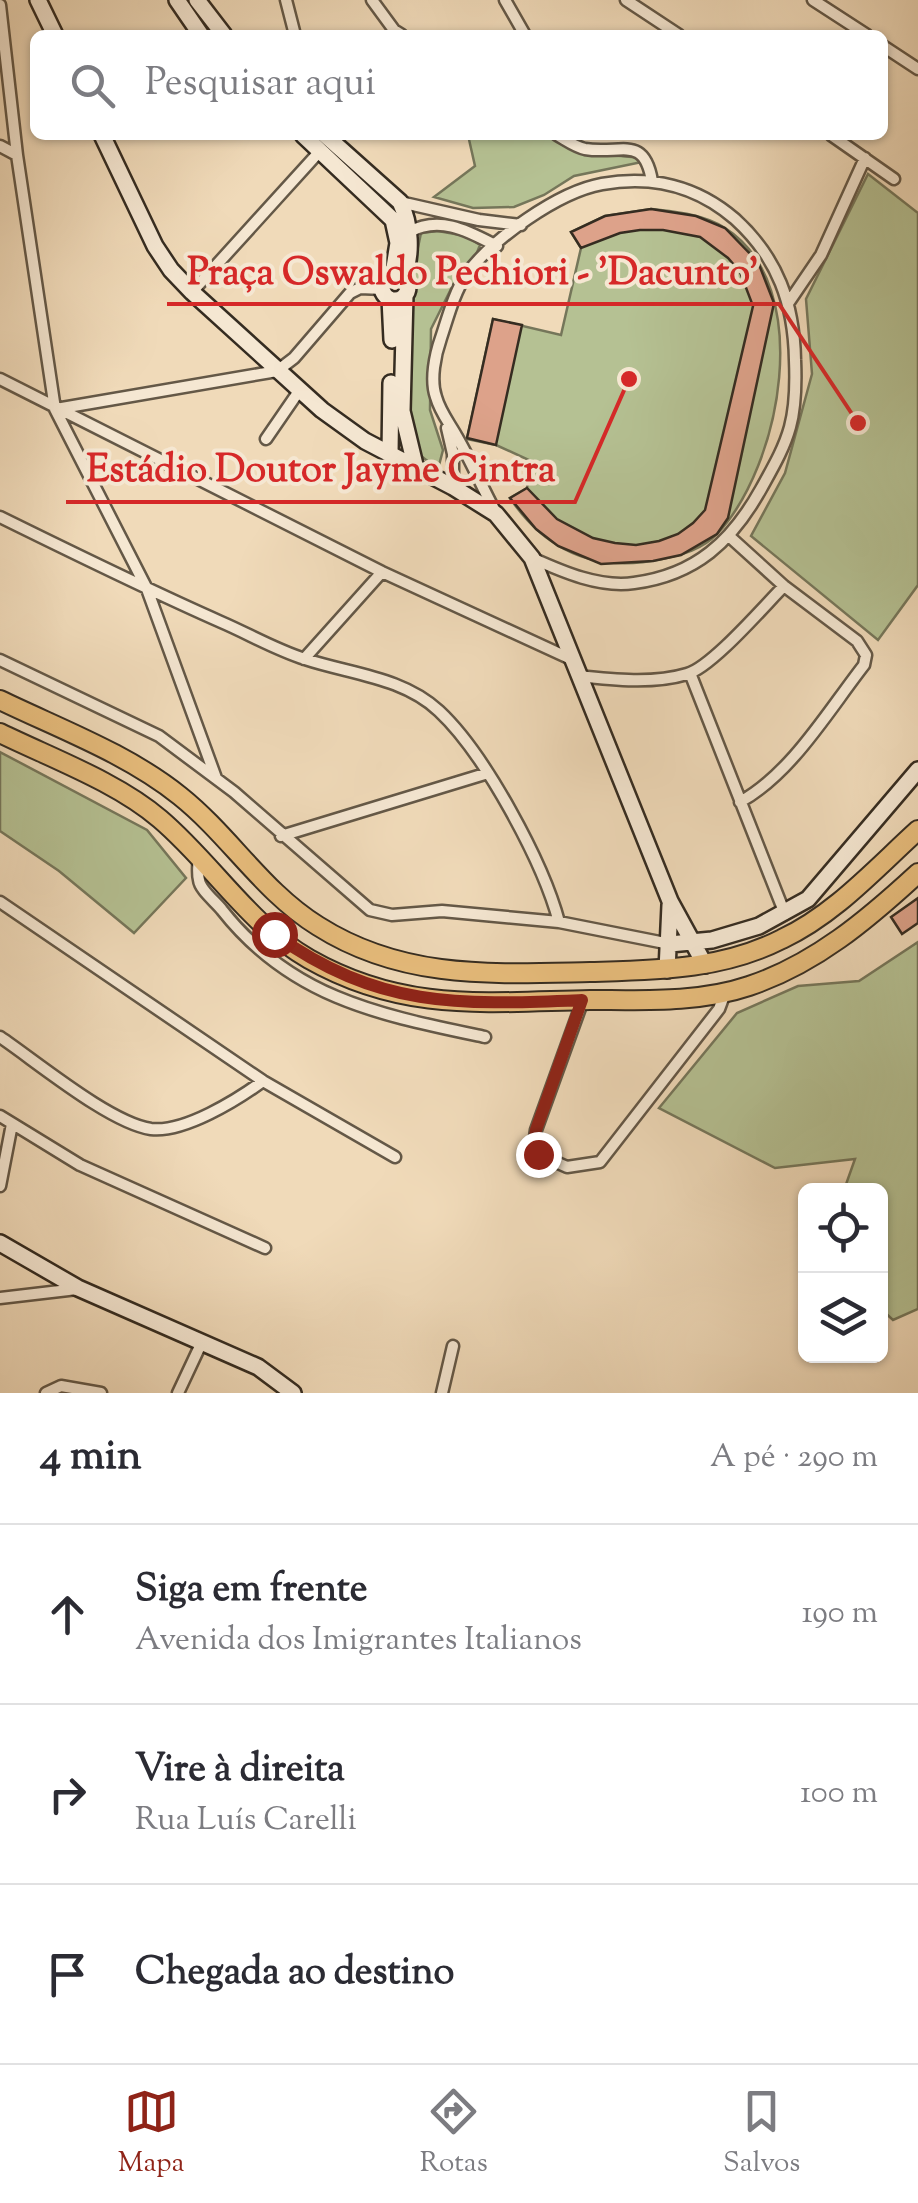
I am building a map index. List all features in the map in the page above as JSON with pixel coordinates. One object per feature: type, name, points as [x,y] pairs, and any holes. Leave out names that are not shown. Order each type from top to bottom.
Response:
[{"type":"main road","points":[[0,700],[147,773],[182,798],[273,893],[318,926],[362,949],[406,963],[477,974],[666,970],[705,965],[760,949],[824,914],[918,830]]},
{"type":"main road","points":[[0,733],[134,799],[198,856],[235,900],[308,958],[350,979],[392,993],[452,1003],[665,999],[726,992],[784,972],[841,939],[918,873]]},
{"type":"main road","points":[[824,914],[841,939]]},
{"type":"main road","points":[[452,1003],[453,982],[477,974]]},
{"type":"street","points":[[38,0],[53,30]]},
{"type":"street","points":[[177,0],[198,30]]},
{"type":"street","points":[[197,0],[220,30]]},
{"type":"street","points":[[286,0],[295,30]]},
{"type":"street","points":[[372,0],[394,30]]},
{"type":"street","points":[[504,0],[523,30]]},
{"type":"street","points":[[626,0],[671,30]]},
{"type":"street","points":[[813,0],[859,30]]},
{"type":"street","points":[[0,5],[17,155],[55,410],[147,590],[216,778]]},
{"type":"street","points":[[888,49],[918,69]]},
{"type":"street","points":[[104,140],[155,246],[170,270],[192,292],[299,391],[365,441],[496,514]]},
{"type":"street","points":[[192,292],[326,140],[407,216],[409,232],[398,276]]},
{"type":"street","points":[[566,140],[580,148],[631,149],[642,153],[648,160],[652,181]]},
{"type":"street","points":[[577,140],[580,148]]},
{"type":"street","points":[[838,140],[894,179]]},
{"type":"street","points":[[0,146],[17,155]]},
{"type":"street","points":[[789,302],[822,255],[865,158]]},
{"type":"street","points":[[532,558],[600,582],[632,584],[679,572],[730,538],[768,477],[791,425],[796,378],[794,330],[789,302],[772,261],[741,225],[706,198],[683,187],[623,180],[574,191],[544,206],[520,225],[467,274],[437,348],[434,395],[496,514],[532,558],[670,901],[705,965]]},
{"type":"street","points":[[55,410],[277,372],[350,293],[360,288],[392,294],[408,288],[398,276],[398,231],[392,206]]},
{"type":"street","points":[[392,206],[520,225]]},
{"type":"street","points":[[409,232],[432,223],[472,233],[496,246]]},
{"type":"street","points":[[398,276],[386,278],[392,294],[402,411],[416,469]]},
{"type":"street","points":[[390,454],[392,294]]},
{"type":"street","points":[[0,379],[382,572],[572,659]]},
{"type":"street","points":[[266,438],[299,391]]},
{"type":"street","points":[[365,441],[380,428],[391,410]]},
{"type":"street","points":[[445,417],[454,454],[453,487]]},
{"type":"street","points":[[0,517],[147,590],[304,659],[409,691],[437,709],[464,738],[488,773],[550,888],[559,922]]},
{"type":"street","points":[[730,538],[784,586],[864,647],[866,655],[864,664],[799,749],[759,792],[740,802]]},
{"type":"street","points":[[304,659],[382,572]]},
{"type":"street","points":[[580,676],[629,680],[690,674],[784,586]]},
{"type":"street","points":[[0,660],[160,736],[216,778],[370,910],[392,915],[442,911],[559,922],[670,944],[692,944],[758,926],[808,899],[918,770]]},
{"type":"street","points":[[690,674],[785,914]]},
{"type":"street","points":[[281,836],[488,773]]},
{"type":"street","points":[[198,856],[201,886],[255,948],[296,978],[377,1013],[485,1037]]},
{"type":"street","points":[[666,970],[670,901]]},
{"type":"street","points":[[0,902],[263,1081],[395,1157]]},
{"type":"street","points":[[582,1000],[534,1145],[538,1154],[567,1167],[600,1162],[719,1008],[726,992]]},
{"type":"street","points":[[0,1036],[136,1126],[170,1128],[237,1101],[263,1081]]},
{"type":"street","points":[[0,1116],[80,1166],[266,1248]]},
{"type":"street","points":[[0,1186],[12,1124]]},
{"type":"street","points":[[0,1243],[78,1288],[258,1368],[293,1393]]},
{"type":"street","points":[[0,1298],[78,1288]]},
{"type":"street","points":[[178,1393],[201,1344]]},
{"type":"street","points":[[445,1392],[453,1346]]},
{"type":"street","points":[[46,1393],[61,1386],[101,1393]]},
{"type":"green space","points":[[469,140],[559,140],[580,152],[642,158],[642,162],[574,176],[544,195],[514,207],[473,208],[434,197],[475,166]]},
{"type":"green space","points":[[868,174],[918,213],[918,585],[878,640],[751,536],[785,473],[812,374],[806,299]]},
{"type":"green space","points":[[651,209],[690,214],[717,223],[753,255],[771,291],[779,333],[779,378],[772,423],[758,466],[739,504],[717,534],[677,556],[616,563],[576,554],[540,533],[510,498],[527,488],[531,461],[496,445],[467,439],[493,319],[561,335],[581,248],[571,232],[605,216]]},
{"type":"green space","points":[[438,231],[466,236],[480,245],[460,271],[431,329],[430,410],[443,450],[438,469],[421,456],[409,414],[411,281],[421,233]]},
{"type":"green space","points":[[0,752],[147,830],[186,878],[134,933],[59,871],[0,831]]},
{"type":"green space","points":[[918,942],[918,1309],[893,1320],[888,1315],[888,1183],[846,1183],[855,1159],[775,1168],[659,1108],[737,1013],[798,986],[859,981]]},
{"type":"building","points":[[651,209],[696,216],[725,228],[758,262],[774,303],[728,518],[717,534],[681,555],[601,564],[558,546],[536,529],[510,498],[527,488],[557,519],[593,538],[615,543],[659,541],[693,523],[705,510],[753,306],[740,272],[700,237],[640,230],[581,248],[571,232],[605,216]]},
{"type":"building","points":[[493,319],[522,325],[496,445],[467,438]]},
{"type":"building","points":[[918,898],[918,923],[902,934],[891,917]]},
{"type":"place","name":"Estádio Doutor Jayme Cintra","points":[[629,379]]},
{"type":"place","name":"Praça Oswaldo Pechiori - 'Dacunto'","points":[[858,423]]},
{"type":"route","points":[[274,934],[308,958],[350,979],[392,993],[452,1003],[582,1000],[536,1130],[534,1145],[538,1154]]}]
